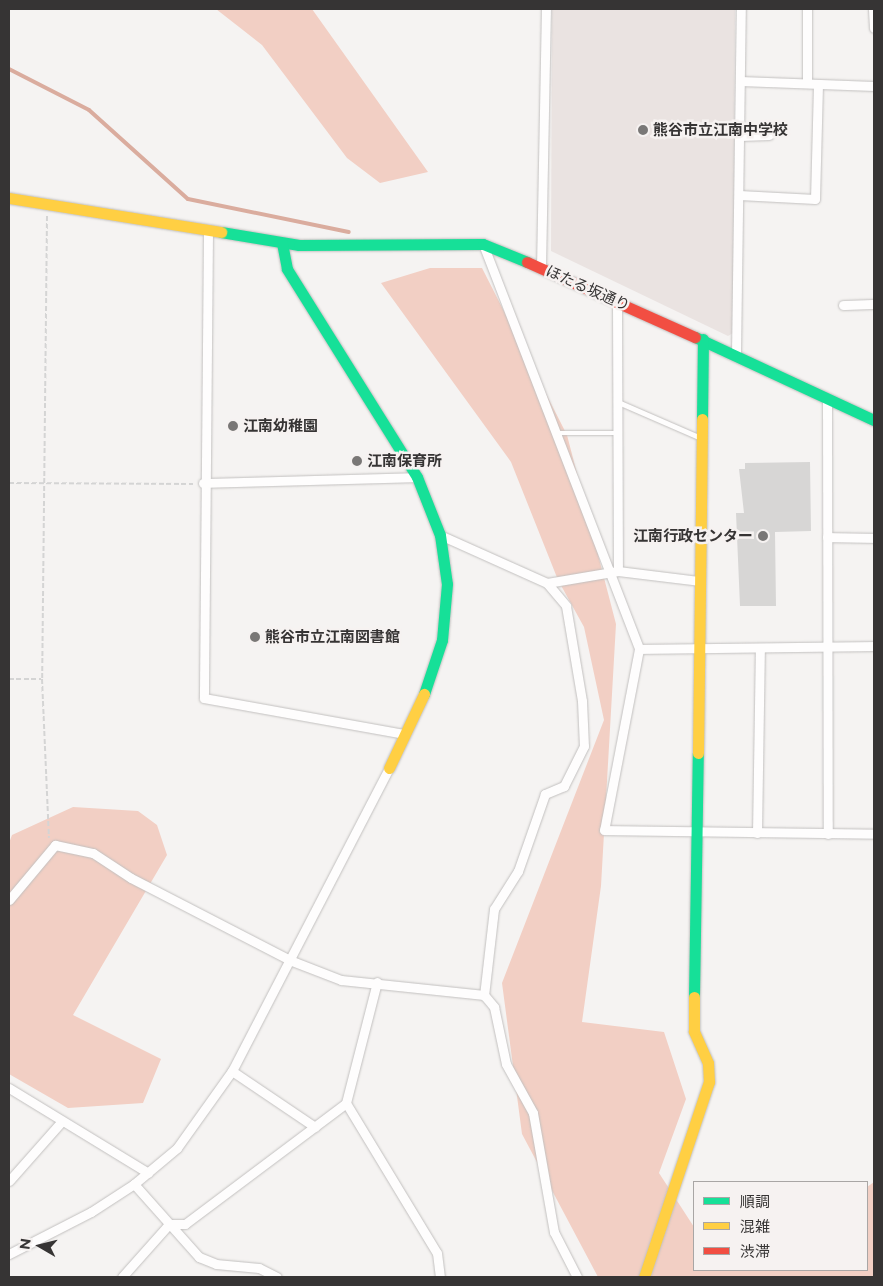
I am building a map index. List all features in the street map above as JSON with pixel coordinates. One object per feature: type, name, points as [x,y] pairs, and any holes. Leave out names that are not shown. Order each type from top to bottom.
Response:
[{"type":"street","points":[[541,267],[546,9]]},
{"type":"street","points":[[736,354],[741,9]]},
{"type":"street","points":[[807,9],[807,83]]},
{"type":"street","points":[[873,9],[874,28]]},
{"type":"street","points":[[740,81],[874,86]]},
{"type":"street","points":[[739,195],[815,199],[818,84]]},
{"type":"street","points":[[740,136],[769,135]]},
{"type":"street","name":"ほたる坂通り","points":[[9,198],[282,243],[483,244],[541,267],[703,339],[874,420]]},
{"type":"street","points":[[208,232],[203,483],[204,698],[405,734]]},
{"type":"street","points":[[9,1254],[134,1184],[148,1173],[177,1148],[232,1071],[292,960],[389,768],[427,688],[442,640],[446,584],[440,535],[417,477],[287,270],[282,243]]},
{"type":"street","points":[[483,244],[555,433],[613,573],[639,649],[604,830],[696,833],[874,834]]},
{"type":"street","points":[[613,573],[617,301]]},
{"type":"street","points":[[843,305],[874,304]]},
{"type":"street","points":[[644,1277],[709,1082],[708,1063],[694,1031],[703,339]]},
{"type":"street","points":[[827,398],[828,834]]},
{"type":"street","points":[[203,483],[417,477]]},
{"type":"street","points":[[440,535],[547,583],[566,606],[582,701],[584,746],[564,786],[545,794],[518,871],[494,909],[484,995]]},
{"type":"street","points":[[827,537],[874,538]]},
{"type":"street","points":[[547,583],[613,573],[700,581]]},
{"type":"street","points":[[639,649],[874,646]]},
{"type":"street","points":[[757,833],[760,648]]},
{"type":"street","points":[[9,900],[56,844],[93,853],[131,878],[292,960],[341,980],[377,982],[484,995],[494,1007],[506,1064],[534,1113],[554,1232],[578,1277]]},
{"type":"street","points":[[122,1277],[169,1224],[186,1224],[346,1103],[377,982]]},
{"type":"street","points":[[232,1071],[315,1126]]},
{"type":"street","points":[[9,1088],[148,1173]]},
{"type":"street","points":[[346,1103],[437,1253],[440,1277]]},
{"type":"street","points":[[9,1182],[62,1121]]},
{"type":"street","points":[[134,1184],[199,1257],[216,1264],[259,1268],[276,1277]]},
{"type":"lane","points":[[615,400],[702,438]]},
{"type":"lane","points":[[555,433],[616,433]]},
{"type":"path","points":[[48,204],[42,679],[46,835],[56,844]]},
{"type":"path","points":[[9,483],[203,483]]},
{"type":"path","points":[[9,679],[42,679]]},
{"type":"shaded area","points":[[216,9],[312,9],[428,172],[380,183],[347,158],[262,45]]},
{"type":"shaded area","name":"熊谷市立江南中学校","points":[[552,9],[735,9],[733,333],[728,336],[551,251]]},
{"type":"shaded area","points":[[430,268],[482,268],[567,435],[616,624],[601,886],[582,1022],[664,1032],[686,1099],[659,1173],[693,1225],[693,1271],[868,1271],[868,1186],[874,1182],[874,1277],[598,1277],[522,1134],[502,983],[604,720],[584,627],[558,580],[511,462],[381,283]]},
{"type":"shaded area","points":[[73,807],[138,811],[157,825],[167,855],[73,1015],[161,1059],[143,1103],[68,1108],[9,1074],[9,843],[12,835]]},
{"type":"building","name":"江南行政センター","points":[[810,462],[811,531],[775,532],[776,606],[740,606],[736,513],[744,513],[739,469],[745,469],[745,463]]},
{"type":"waterway","points":[[9,69],[89,110],[188,199],[349,232]]},
{"type":"traffic: fast","points":[[221,232],[299,245],[483,244],[527,262]]},
{"type":"traffic: fast","points":[[282,243],[287,269],[417,477],[440,535],[447,584],[442,640],[424,694]]},
{"type":"traffic: fast","points":[[695,337],[874,420]]},
{"type":"traffic: fast","points":[[702,419],[703,339]]},
{"type":"traffic: fast","points":[[694,997],[698,753]]},
{"type":"traffic: slow","points":[[9,198],[221,232]]},
{"type":"traffic: slow","points":[[698,753],[702,419]]},
{"type":"traffic: slow","points":[[389,768],[424,694]]},
{"type":"traffic: slow","points":[[644,1277],[709,1082],[708,1063],[694,1031],[694,997]]},
{"type":"traffic: jam","points":[[527,262],[695,337]]},
{"type":"place","name":"熊谷市立江南中学校","points":[[643,130]]},
{"type":"place","name":"江南幼稚園","points":[[233,426]]},
{"type":"place","name":"江南保育所","points":[[357,461]]},
{"type":"place","name":"江南行政センター","points":[[763,536]]},
{"type":"place","name":"熊谷市立江南図書館","points":[[255,637]]}]
